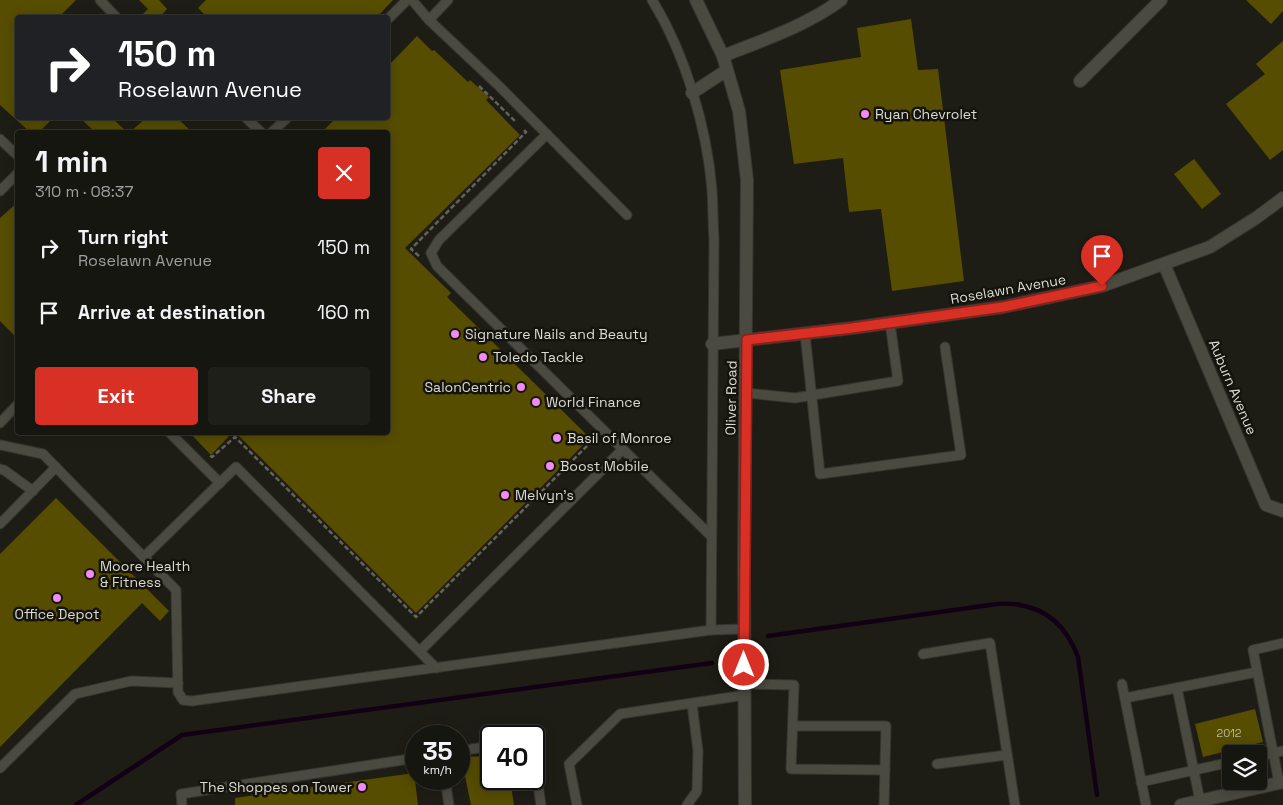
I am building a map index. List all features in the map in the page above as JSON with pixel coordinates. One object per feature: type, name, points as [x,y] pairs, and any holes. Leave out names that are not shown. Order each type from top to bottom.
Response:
[{"type":"street","name":"Oliver Road","points":[[696,0],[723,56],[738,111],[748,180],[744,629],[745,805]]},
{"type":"street","points":[[723,56],[787,30],[827,10],[841,0]]},
{"type":"street","points":[[1080,81],[1161,0]]},
{"type":"street","points":[[692,93],[727,70]]},
{"type":"street","name":"Roselawn Avenue","points":[[712,344],[805,334],[1003,307],[1102,286],[1210,247],[1256,218],[1283,198]]},
{"type":"street","name":"Auburn Avenue","points":[[1164,264],[1266,505],[1283,511]]},
{"type":"street","points":[[1180,805],[1200,801],[1222,801],[1281,783]]},
{"type":"lane","points":[[100,0],[114,15]]},
{"type":"lane","points":[[390,17],[407,0]]},
{"type":"lane","points":[[412,0],[429,20],[547,134],[627,215]]},
{"type":"lane","points":[[429,20],[448,0]]},
{"type":"lane","points":[[652,0],[661,14],[682,58],[705,141],[712,190],[714,240],[710,630]]},
{"type":"lane","points":[[248,120],[259,130]]},
{"type":"lane","points":[[274,130],[285,120]]},
{"type":"lane","points":[[547,134],[439,240],[431,253],[437,266],[711,536]]},
{"type":"lane","points":[[0,139],[15,153]]},
{"type":"lane","points":[[0,191],[15,176]]},
{"type":"lane","points":[[746,394],[795,398],[898,381],[890,323]]},
{"type":"lane","points":[[805,334],[820,474],[961,455],[945,346]]},
{"type":"lane","points":[[0,423],[15,407]]},
{"type":"lane","points":[[172,435],[220,483]]},
{"type":"lane","points":[[0,445],[43,454],[176,590],[178,692],[183,700],[192,701],[710,630],[744,629]]},
{"type":"lane","points":[[420,651],[623,450]]},
{"type":"lane","points":[[144,558],[236,467],[436,668]]},
{"type":"lane","points":[[0,468],[33,491]]},
{"type":"lane","points":[[0,524],[56,468]]},
{"type":"lane","points":[[1281,783],[1273,753],[1253,650],[1283,642]]},
{"type":"lane","points":[[923,654],[990,644],[1015,805]]},
{"type":"lane","points":[[1125,698],[1257,672]]},
{"type":"lane","points":[[0,768],[75,694],[131,681],[178,683]]},
{"type":"lane","points":[[1122,684],[1146,805]]},
{"type":"lane","points":[[577,805],[569,764],[620,714],[692,704],[744,689],[794,685],[791,769],[885,770]]},
{"type":"lane","points":[[1177,688],[1200,801]]},
{"type":"lane","points":[[687,805],[697,791],[698,751],[692,704]]},
{"type":"lane","points":[[793,726],[886,726],[884,805]]},
{"type":"lane","points":[[1267,754],[1283,751]]},
{"type":"lane","points":[[937,764],[1007,754]]},
{"type":"lane","points":[[182,805],[181,794],[405,760]]},
{"type":"lane","points":[[1141,782],[1222,764]]},
{"type":"lane","points":[[447,790],[449,805]]},
{"type":"lane","points":[[539,790],[541,805]]},
{"type":"path","points":[[425,262],[411,249],[526,132],[479,85]]},
{"type":"path","points":[[205,451],[212,457],[235,438],[416,616],[597,436]]},
{"type":"building","points":[[0,0],[76,0],[61,15],[15,15],[15,118],[0,105]]},
{"type":"building","points":[[139,0],[159,0],[167,9],[162,15],[142,15],[148,9]]},
{"type":"building","points":[[206,0],[393,0],[379,15],[205,15],[198,8]]},
{"type":"building","points":[[1246,0],[1283,0],[1283,11],[1271,24]]},
{"type":"building","name":"Ryan Chevrolet","points":[[911,19],[918,70],[938,69],[964,281],[892,291],[881,209],[849,212],[843,158],[794,164],[780,70],[861,57],[857,28]]},
{"type":"building","points":[[417,36],[468,82],[470,80],[489,97],[486,100],[520,135],[405,248],[451,293],[447,297],[590,438],[416,613],[238,435],[390,435],[390,130],[324,130],[334,120],[390,120],[390,64]]},
{"type":"building","points":[[1283,41],[1283,150],[1270,160],[1226,104],[1265,74],[1256,64]]},
{"type":"building","points":[[17,120],[51,120],[41,130],[28,130]]},
{"type":"building","points":[[82,120],[114,120],[125,130],[93,130]]},
{"type":"building","points":[[144,120],[179,120],[190,130],[132,130]]},
{"type":"building","points":[[1194,159],[1221,194],[1202,209],[1174,174]]},
{"type":"building","points":[[15,205],[15,336],[0,321],[0,218]]},
{"type":"building","points":[[192,435],[230,435],[211,455]]},
{"type":"building","points":[[56,498],[169,611],[160,621],[142,603],[0,747],[0,554]]},
{"type":"building","points":[[1255,709],[1263,742],[1251,745],[1222,745],[1222,752],[1203,757],[1195,724]]},
{"type":"building","points":[[480,756],[480,790],[512,790],[514,805],[471,805],[468,790],[470,790],[470,757]]},
{"type":"building","name":"The Shoppes on Tower","points":[[405,774],[405,790],[416,790],[418,805],[235,805],[235,798]]},
{"type":"waterway","points":[[768,636],[997,604],[1017,604],[1040,611],[1063,630],[1078,657],[1097,795]]},
{"type":"waterway","points":[[76,805],[182,735],[712,663]]},
{"type":"place","name":"Ryan Chevrolet","points":[[865,114]]},
{"type":"place","name":"Signature Nails and Beauty","points":[[455,334]]},
{"type":"place","name":"Toledo Tackle","points":[[483,357]]},
{"type":"place","name":"SalonCentric","points":[[521,387]]},
{"type":"place","name":"World Finance","points":[[536,402]]},
{"type":"place","name":"Basil of Monroe","points":[[557,438]]},
{"type":"place","name":"Boost Mobile","points":[[550,466]]},
{"type":"place","name":"Melvyn's","points":[[505,495]]},
{"type":"place","name":"Moore Health & Fitness","points":[[90,574]]},
{"type":"place","name":"Office Depot","points":[[57,598]]},
{"type":"place","name":"The Shoppes on Tower","points":[[362,787]]},
{"type":"route","points":[[744,665],[747,340],[852,328],[1003,307],[1102,286]]}]
